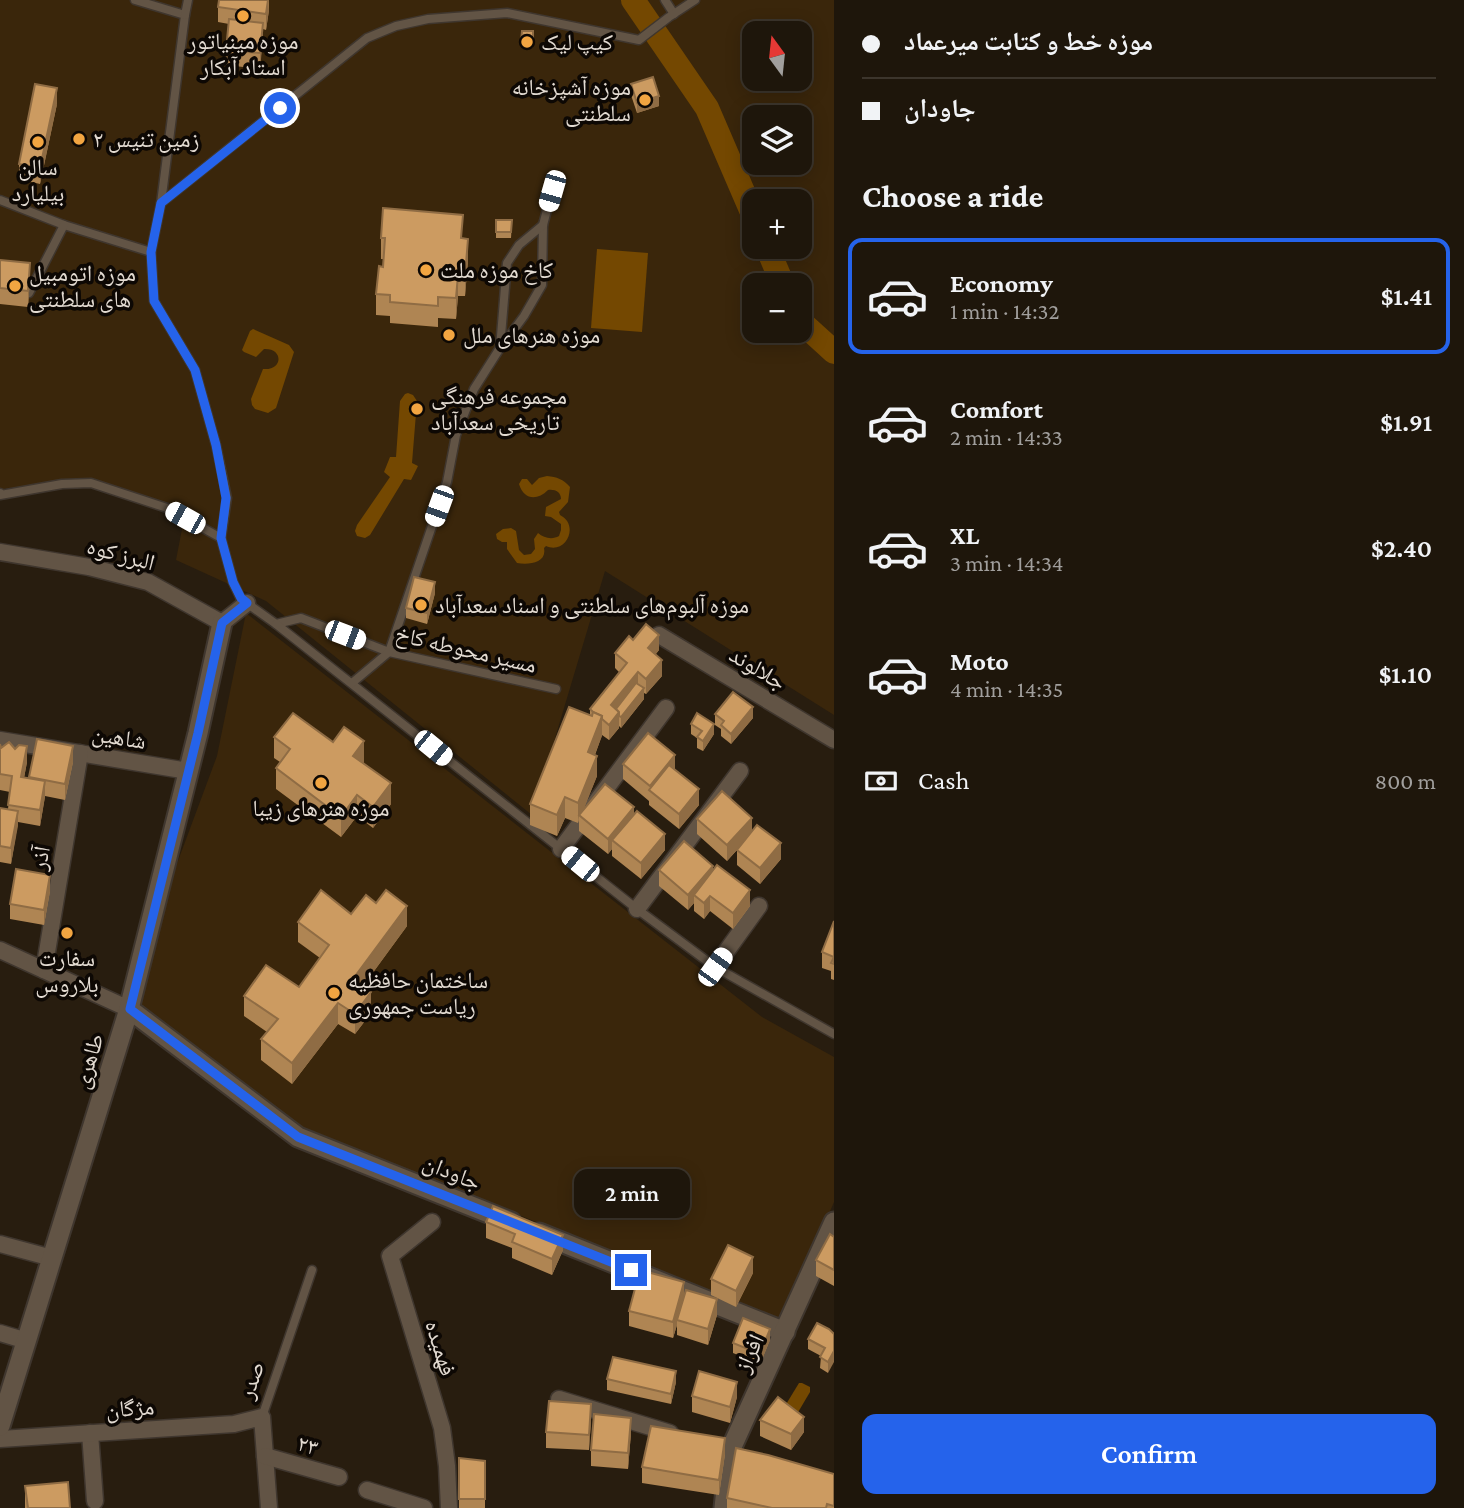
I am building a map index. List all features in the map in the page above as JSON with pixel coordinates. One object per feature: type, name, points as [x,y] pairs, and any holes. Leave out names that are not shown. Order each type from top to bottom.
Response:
[{"type":"street","name":"البرز کوه","points":[[0,552],[89,567],[148,582],[222,623]]},
{"type":"street","points":[[222,623],[247,603]]},
{"type":"street","name":"طاهری","points":[[0,1426],[130,1009],[222,623]]},
{"type":"street","name":"جلالوند","points":[[659,635],[834,740]]},
{"type":"street","points":[[561,849],[666,708]]},
{"type":"street","name":"شاهین","points":[[0,740],[188,771]]},
{"type":"street","name":"آذر","points":[[44,970],[80,753]]},
{"type":"street","points":[[637,909],[740,771]]},
{"type":"street","points":[[715,967],[759,906]]},
{"type":"street","points":[[0,950],[130,1009]]},
{"type":"street","name":"جاودان","points":[[130,1009],[298,1137],[785,1332]]},
{"type":"street","name":"فهمیده","points":[[432,1222],[390,1256],[442,1428],[449,1508]]},
{"type":"street","name":"افراز","points":[[724,1508],[730,1451],[834,1222]]},
{"type":"street","points":[[0,1244],[52,1258]]},
{"type":"street","points":[[0,1333],[27,1341]]},
{"type":"street","points":[[559,1399],[690,1439]]},
{"type":"street","name":"مژگان","points":[[0,1439],[234,1424],[262,1417]]},
{"type":"street","name":"صدر","points":[[262,1417],[270,1508]]},
{"type":"street","points":[[90,1433],[95,1501]]},
{"type":"street","name":"۲۳","points":[[265,1456],[339,1477]]},
{"type":"street","points":[[367,1490],[424,1508]]},
{"type":"lane","points":[[135,0],[185,15]]},
{"type":"lane","points":[[188,0],[161,203],[151,252],[154,301],[195,370],[216,445],[226,498],[221,538],[233,582],[241,598],[352,682],[637,909],[715,967],[834,1034]]},
{"type":"lane","points":[[665,0],[672,15]]},
{"type":"lane","points":[[161,203],[367,38],[396,26],[428,19],[508,13],[639,40],[690,2]]},
{"type":"lane","points":[[352,682],[389,652],[447,482],[456,435],[474,389],[542,285],[543,225],[552,191]]},
{"type":"lane","points":[[0,200],[64,225],[151,252]]},
{"type":"lane","points":[[29,293],[64,225]]},
{"type":"lane","points":[[500,348],[508,263],[519,245],[543,225]]},
{"type":"lane","points":[[0,495],[62,484],[91,483],[167,508],[221,538]]},
{"type":"lane","name":"مسیر محوطه کاخ","points":[[276,624],[301,618],[389,652],[556,689]]},
{"type":"lane","name":"صدر","points":[[262,1417],[312,1270]]},
{"type":"shaded area","name":"مجموعه فرهنگی تاریخی سعدآباد","points":[[0,0],[834,0],[834,715],[605,571],[532,815],[266,601],[176,560],[183,524],[121,487],[0,490]]},
{"type":"shaded area","points":[[597,249],[648,253],[642,332],[591,328]]},
{"type":"shaded area","points":[[253,329],[289,345],[294,352],[276,408],[268,413],[255,409],[251,399],[263,369],[274,367],[278,355],[264,349],[256,357],[242,350]]},
{"type":"shaded area","points":[[408,393],[417,401],[412,463],[418,466],[411,480],[404,479],[370,535],[365,538],[357,536],[357,525],[390,477],[384,472],[390,457],[396,457],[400,401]]},
{"type":"shaded area","points":[[547,476],[560,479],[570,487],[568,502],[559,512],[569,525],[568,538],[559,546],[546,546],[543,557],[536,562],[517,563],[507,549],[507,542],[497,539],[496,534],[503,529],[511,528],[516,531],[519,550],[524,555],[531,554],[535,549],[534,539],[538,533],[548,538],[559,536],[561,524],[545,516],[546,507],[561,499],[559,493],[548,490],[540,496],[531,497],[524,493],[519,484],[522,479],[527,479],[532,485],[539,478]]},
{"type":"shaded area","points":[[246,613],[762,1017],[834,1057],[834,1202],[783,1321],[698,1290],[498,1206],[303,1130],[274,1112],[238,1080],[141,1005],[175,869],[217,756]]},
{"type":"shaded area","points":[[799,1383],[810,1387],[810,1392],[797,1414],[785,1406]]},
{"type":"building","points":[[219,0],[268,0],[266,14],[218,7]]},
{"type":"building","points":[[229,19],[263,23],[260,53],[226,50]]},
{"type":"building","points":[[522,31],[533,31],[533,42],[521,42]]},
{"type":"building","points":[[653,77],[659,96],[637,103],[631,84]]},
{"type":"building","name":"سالن بیلیارد","points":[[35,84],[57,88],[40,168],[19,164]]},
{"type":"building","name":"کاخ موزه ملت","points":[[383,208],[463,215],[461,238],[468,239],[465,276],[458,275],[456,298],[438,297],[438,306],[390,302],[390,295],[376,294],[379,266],[383,267]]},
{"type":"building","points":[[496,220],[512,220],[511,232],[496,232]]},
{"type":"building","points":[[0,260],[30,263],[28,291],[0,288]]},
{"type":"building","points":[[414,577],[435,582],[427,613],[406,608]]},
{"type":"building","points":[[646,624],[659,635],[648,648],[662,660],[646,679],[638,672],[611,705],[619,712],[609,725],[602,716],[590,709],[627,663],[615,653],[629,636],[633,640]]},
{"type":"building","points":[[636,683],[644,688],[621,717],[616,709]]},
{"type":"building","points":[[733,692],[753,707],[731,734],[721,725],[724,721],[715,714]]},
{"type":"building","points":[[569,707],[592,716],[593,712],[602,716],[588,752],[597,756],[578,803],[565,797],[557,815],[530,804]]},
{"type":"building","name":"موزه هنرهای زیبا","points":[[293,713],[333,742],[344,727],[364,741],[353,756],[391,783],[373,807],[357,795],[341,817],[276,768],[290,749],[274,737]]},
{"type":"building","points":[[697,713],[714,724],[703,741],[697,737],[702,731],[691,724]]},
{"type":"building","points":[[648,733],[675,755],[650,786],[623,764]]},
{"type":"building","points":[[37,739],[73,746],[65,784],[29,777]]},
{"type":"building","points":[[9,742],[15,749],[19,745],[27,746],[21,777],[45,781],[40,810],[8,805],[12,776],[0,774],[0,744],[1,748]]},
{"type":"building","points":[[669,765],[699,789],[679,814],[649,790]]},
{"type":"building","points":[[605,784],[634,807],[608,839],[579,815]]},
{"type":"building","points":[[722,791],[752,818],[727,845],[697,819]]},
{"type":"building","points":[[0,808],[18,811],[11,848],[0,846]]},
{"type":"building","points":[[637,811],[665,834],[641,863],[612,840]]},
{"type":"building","points":[[757,825],[781,843],[760,868],[737,850]]},
{"type":"building","points":[[684,841],[713,866],[688,895],[659,870]]},
{"type":"building","points":[[717,865],[750,890],[733,913],[710,896],[704,903],[694,895]]},
{"type":"building","points":[[16,869],[50,875],[44,910],[10,904]]},
{"type":"building","name":"ساختمان حافظیه ریاست جمهوری","points":[[321,890],[351,914],[366,895],[376,903],[386,890],[407,906],[353,979],[371,992],[355,1014],[338,1003],[292,1063],[261,1039],[278,1019],[244,996],[266,965],[299,987],[329,945],[298,922]]},
{"type":"building","points":[[834,921],[834,957],[822,952]]},
{"type":"building","points":[[493,1206],[563,1235],[552,1259],[512,1242],[515,1234],[486,1222]]},
{"type":"building","points":[[830,1234],[834,1237],[834,1270],[816,1260]]},
{"type":"building","points":[[728,1245],[753,1257],[736,1291],[711,1279]]},
{"type":"building","points":[[640,1270],[684,1282],[673,1322],[629,1311]]},
{"type":"building","points":[[686,1290],[717,1299],[708,1329],[677,1320]]},
{"type":"building","points":[[743,1318],[770,1329],[760,1354],[733,1343]]},
{"type":"building","points":[[817,1323],[834,1334],[834,1351],[828,1362],[820,1357],[825,1348],[808,1339]]},
{"type":"building","points":[[613,1357],[676,1371],[671,1394],[607,1379]]},
{"type":"building","points":[[699,1371],[737,1382],[730,1407],[692,1396]]},
{"type":"building","points":[[778,1397],[804,1417],[791,1434],[760,1420]]},
{"type":"building","points":[[549,1401],[591,1404],[589,1435],[546,1432]]},
{"type":"building","points":[[594,1414],[631,1418],[628,1453],[591,1450]]},
{"type":"building","points":[[651,1426],[725,1438],[719,1480],[642,1467]]},
{"type":"building","points":[[736,1448],[834,1474],[834,1506],[827,1504],[826,1508],[772,1508],[727,1498]]},
{"type":"building","points":[[459,1458],[485,1461],[485,1499],[459,1499]]},
{"type":"building","points":[[68,1482],[70,1508],[28,1508],[25,1486]]},
{"type":"waterway","points":[[633,0],[707,108],[742,189]]},
{"type":"waterway","points":[[772,259],[778,273]]},
{"type":"waterway","points":[[812,332],[834,352]]},
{"type":"place","name":"موزه مینیاتور استاد آبکار","points":[[243,16]]},
{"type":"place","name":"کیپ لیک","points":[[527,42]]},
{"type":"place","name":"موزه آشپزخانه سلطنتی","points":[[645,100]]},
{"type":"place","name":"زمین تنیس ۲","points":[[79,139]]},
{"type":"place","name":"سالن بیلیارد","points":[[38,142]]},
{"type":"place","name":"کاخ موزه ملت","points":[[426,270]]},
{"type":"place","name":"موزه اتومبیل های سلطنتی","points":[[15,286]]},
{"type":"place","name":"موزه هنرهای ملل","points":[[449,335]]},
{"type":"place","name":"مجموعه فرهنگی تاریخی سعدآباد","points":[[417,409]]},
{"type":"place","name":"موزه آلبوم‌های سلطنتی و اسناد سعدآباد","points":[[421,605]]},
{"type":"place","name":"موزه هنرهای زیبا","points":[[321,783]]},
{"type":"place","name":"سفارت بلاروس","points":[[67,933]]},
{"type":"place","name":"ساختمان حافظیه ریاست جمهوری","points":[[334,993]]},
{"type":"route","points":[[280,108],[161,203],[151,252],[154,301],[195,370],[216,445],[226,498],[221,538],[233,582],[241,598],[247,603],[222,623],[198,733],[130,1009],[298,1137],[631,1270]]}]
